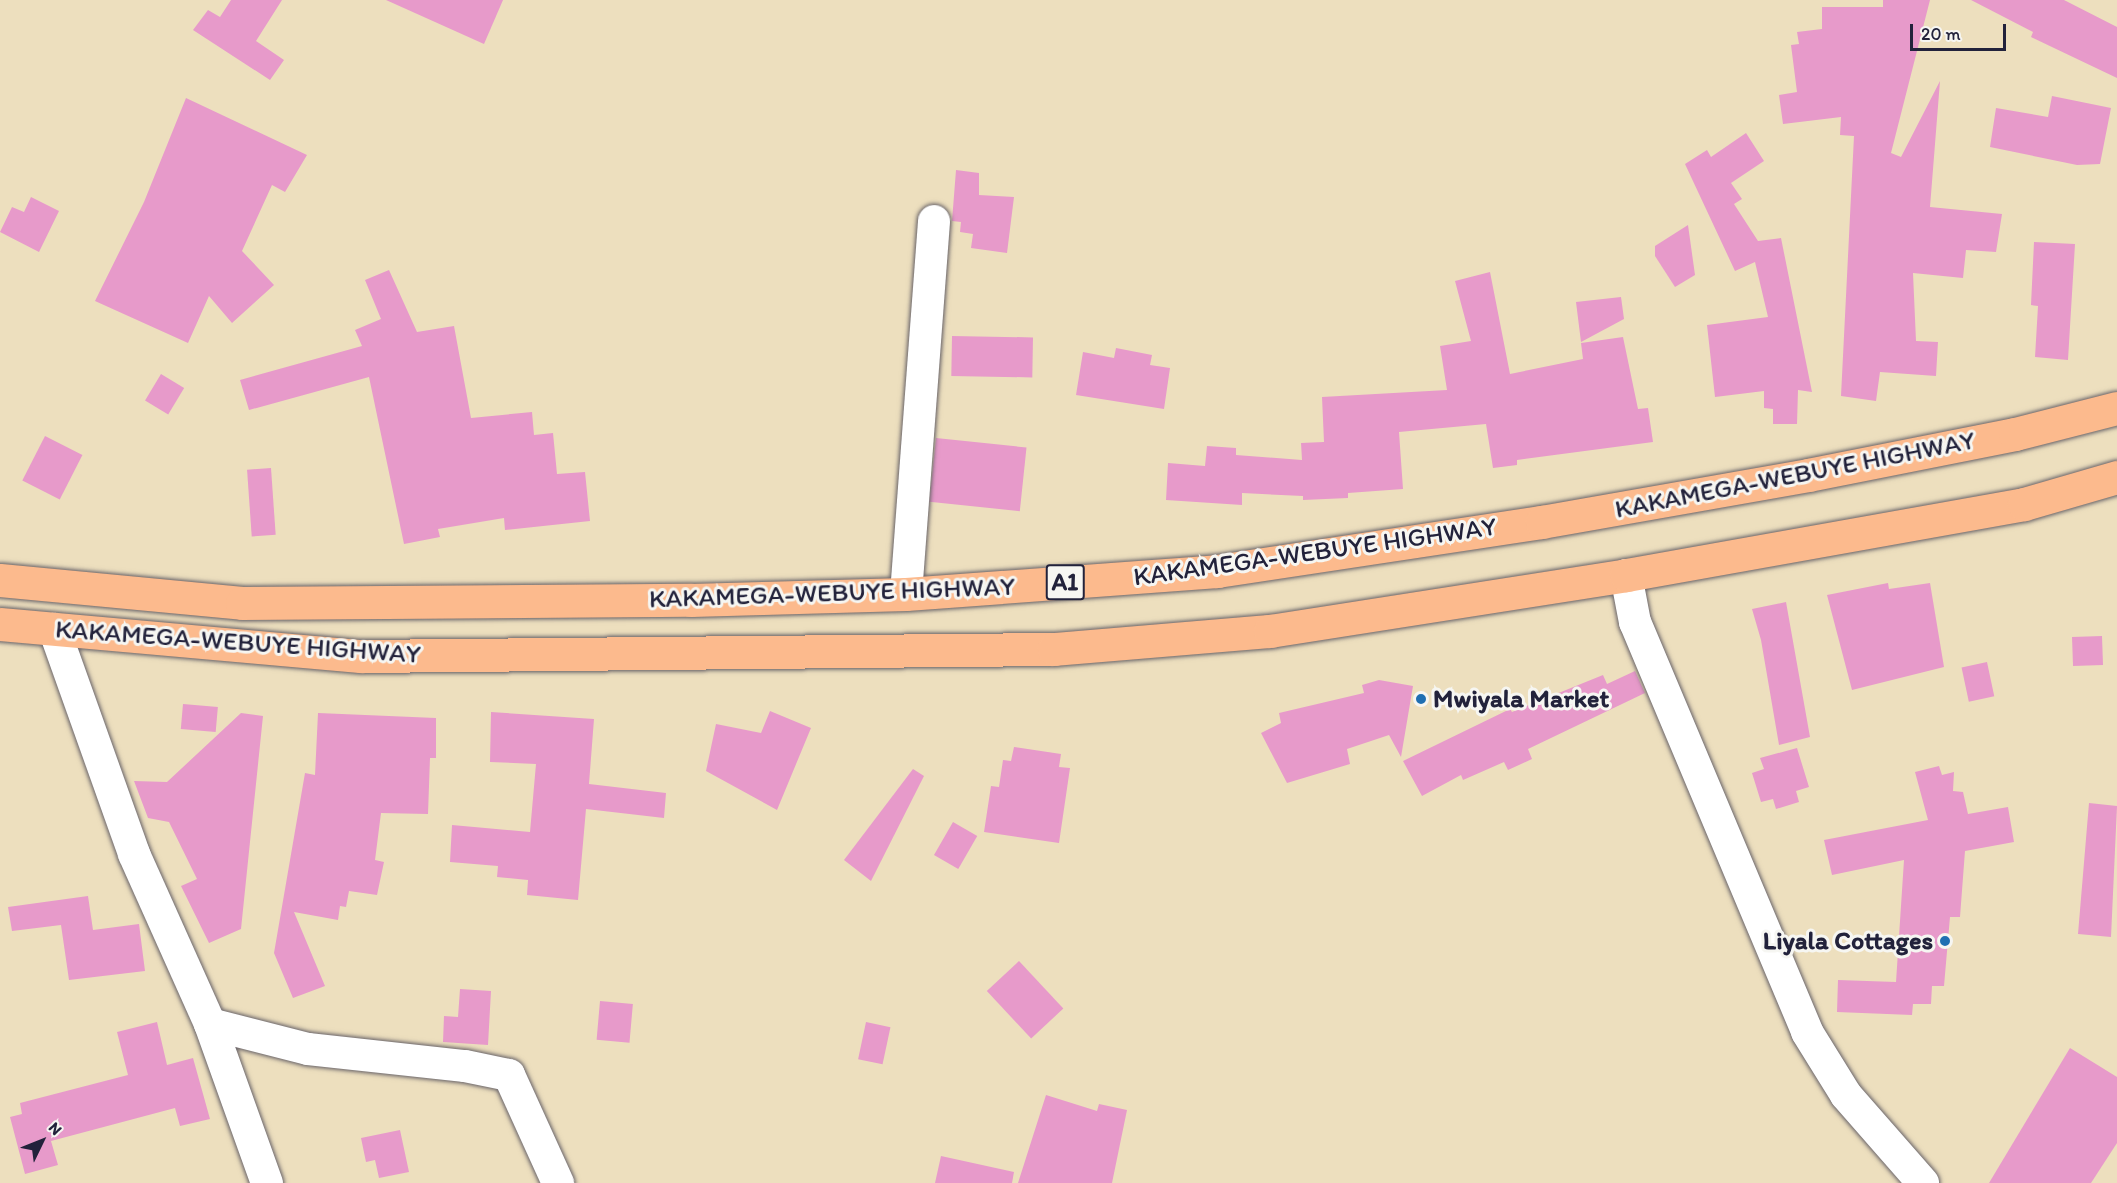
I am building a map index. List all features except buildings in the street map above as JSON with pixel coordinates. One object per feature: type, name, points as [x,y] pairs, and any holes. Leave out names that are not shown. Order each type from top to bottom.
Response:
[{"type":"highway","name":"KAKAMEGA-WEBUYE HIGHWAY","points":[[0,580],[242,603],[691,600],[906,594],[1217,571],[1542,522],[1854,466],[2014,434],[2117,408]]},
{"type":"highway","name":"KAKAMEGA-WEBUYE HIGHWAY","points":[[0,624],[361,657],[1054,649],[1270,632],[1626,575],[2024,504],[2117,477]]},
{"type":"street","points":[[906,594],[934,221]]},
{"type":"street","points":[[1626,575],[1635,622],[1807,1032],[1846,1095],[1923,1183]]},
{"type":"street","points":[[54,629],[134,854],[210,1024],[267,1183]]},
{"type":"street","points":[[210,1024],[308,1049],[509,1075],[558,1183]]},
{"type":"place","name":"Mwiyala Market","points":[[1421,699]]},
{"type":"place","name":"Liyala Cottages","points":[[1945,941]]}]
